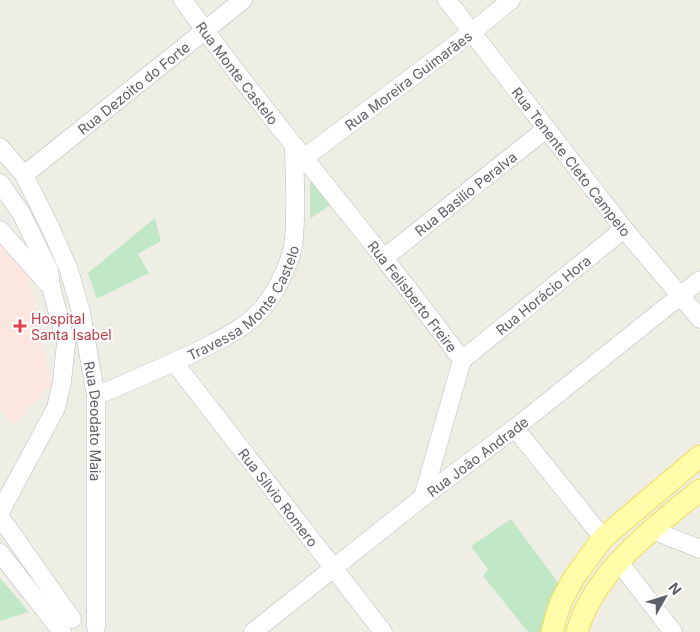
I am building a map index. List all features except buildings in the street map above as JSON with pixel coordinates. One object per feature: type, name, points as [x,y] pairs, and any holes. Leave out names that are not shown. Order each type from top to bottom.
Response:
[{"type":"main road","points":[[552,632],[561,602],[574,579],[603,538],[700,456]]},
{"type":"main road","points":[[577,632],[583,613],[599,586],[619,562],[652,530],[700,490]]},
{"type":"street","name":"Rua Monte Castelo","points":[[183,0],[299,151]]},
{"type":"street","name":"Rua Dezoito do Forte","points":[[24,175],[244,0]]},
{"type":"street","name":"Rua Tenente Cleto Campelo","points":[[447,0],[624,228],[700,319]]},
{"type":"street","name":"Rua Moreira Guimarães","points":[[299,151],[472,32],[511,0]]},
{"type":"street","name":"Rua Basilio Peralva","points":[[384,258],[546,129]]},
{"type":"street","name":"Rua Deodato Maia","points":[[0,147],[24,175],[49,225],[69,270],[81,312],[96,396],[96,630]]},
{"type":"street","name":"Rua Felisberto Freire","points":[[299,151],[462,360],[423,497]]},
{"type":"street","name":"Travessa Monte Castelo","points":[[96,396],[174,362],[234,332],[255,316],[270,298],[287,265],[292,250],[295,229],[299,151]]},
{"type":"street","points":[[0,183],[20,213],[49,270],[51,287],[66,343],[62,382],[56,408],[0,512]]},
{"type":"street","name":"Rua Horácio Hora","points":[[462,360],[624,228]]},
{"type":"street","points":[[0,230],[51,287]]},
{"type":"street","name":"Rua João Andrade","points":[[253,632],[423,497],[515,428],[700,280]]},
{"type":"street","name":"Rua Sílvio Romero","points":[[174,362],[383,632]]},
{"type":"street","points":[[515,428],[603,538]]},
{"type":"street","points":[[0,517],[66,628]]},
{"type":"street","points":[[652,530],[700,549]]},
{"type":"street","points":[[0,554],[66,628]]},
{"type":"street","points":[[619,562],[673,632]]},
{"type":"street","points":[[66,628],[77,617],[86,618],[94,623],[96,630]]},
{"type":"shaded area","name":"Hospital Santa Isabel","points":[[0,238],[27,269],[51,384],[13,425],[0,409]]},
{"type":"green space","points":[[310,173],[333,203],[310,219]]},
{"type":"green space","points":[[155,218],[161,241],[138,254],[149,273],[97,299],[88,273]]},
{"type":"green space","points":[[511,519],[559,584],[542,632],[528,632],[483,576],[488,569],[471,546]]},
{"type":"green space","points":[[0,578],[29,612],[0,621]]},
{"type":"place","name":"Hospital Santa Isabel","points":[[20,326]]}]
